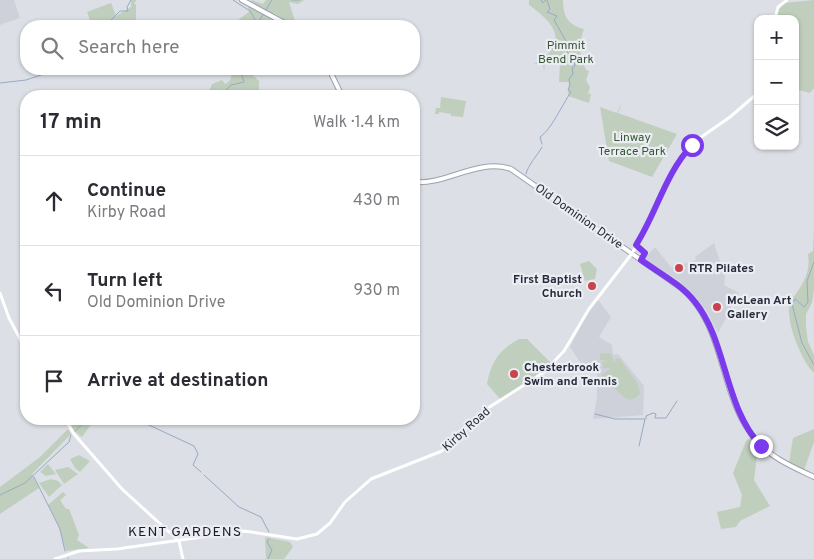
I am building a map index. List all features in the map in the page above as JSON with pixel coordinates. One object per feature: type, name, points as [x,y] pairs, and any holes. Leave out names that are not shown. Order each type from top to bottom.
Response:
[{"type":"main road","points":[[242,0],[279,20]]},
{"type":"main road","points":[[777,15],[778,7],[786,0]]},
{"type":"main road","points":[[332,75],[339,90]]},
{"type":"main road","name":"Kirby Road","points":[[55,559],[79,551],[110,550],[245,531],[300,539],[320,532],[345,502],[371,479],[442,452],[490,406],[527,385],[543,373],[564,351],[590,309],[634,250],[665,184],[681,157],[697,140],[730,118],[754,97]]},
{"type":"main road","name":"Old Dominion Drive","points":[[420,182],[429,182],[488,166],[510,169],[682,289],[699,307],[710,329],[740,413],[753,437],[775,457],[812,476]]},
{"type":"main road","points":[[636,245],[645,253],[641,260]]},
{"type":"main road","points":[[0,293],[20,338]]},
{"type":"main road","points":[[69,425],[74,434],[122,489],[179,541],[183,559]]},
{"type":"shaded area","points":[[0,0],[14,0],[20,18],[0,25]]},
{"type":"shaded area","points":[[714,243],[725,277],[724,285],[739,293],[718,333],[706,310],[693,294],[679,281],[644,259],[655,247],[671,267],[696,260],[695,257]]},
{"type":"shaded area","points":[[596,301],[599,301],[611,317],[599,337],[612,345],[613,355],[618,354],[644,386],[643,415],[593,419],[597,398],[597,367],[584,368],[570,347],[589,310]]},
{"type":"green space","points":[[131,0],[137,0],[134,3],[136,5],[136,20],[90,20],[87,12],[111,3],[116,16],[131,7]]},
{"type":"green space","points":[[252,0],[263,4],[266,0],[304,0],[298,4],[289,2],[295,20],[284,20],[274,13],[270,19],[272,20],[238,20],[249,12],[248,6]]},
{"type":"green space","name":"Pimmit Bend Park","points":[[529,0],[563,0],[567,19],[574,25],[584,29],[580,50],[586,70],[589,71],[586,80],[590,87],[588,94],[591,94],[589,103],[568,96],[569,82],[559,82],[560,64],[545,64],[544,71],[543,64],[534,64],[545,57],[552,49],[555,42],[555,34],[546,19],[529,5]]},
{"type":"green space","points":[[814,0],[814,88],[810,93],[799,90],[799,15],[777,15],[777,12],[784,3]]},
{"type":"green space","points":[[252,75],[259,81],[259,90],[210,90],[212,84],[222,80],[225,84],[230,80],[231,76]]},
{"type":"green space","points":[[441,97],[466,101],[463,117],[439,112],[439,114],[435,114],[436,108],[440,108]]},
{"type":"green space","name":"Linway Terrace Park","points":[[623,100],[618,113],[677,134],[652,177],[609,161],[600,107],[617,113]]},
{"type":"green space","points":[[814,229],[814,290],[812,303],[806,314],[806,327],[808,342],[814,355],[814,373],[809,368],[794,338],[789,306],[803,283],[807,272],[808,254],[813,251]]},
{"type":"green space","points":[[589,261],[597,269],[595,279],[585,281],[580,264]]},
{"type":"green space","name":"Chesterbrook Swim and Tennis","points":[[519,339],[527,339],[552,364],[501,400],[487,384],[491,369],[501,352]]},
{"type":"green space","points":[[608,353],[612,355],[614,363],[617,358],[620,359],[638,384],[640,393],[633,399],[627,399],[614,388],[603,383],[602,375],[611,368],[603,368],[602,362],[609,361],[600,360],[600,354]]},
{"type":"green space","points":[[71,425],[91,425],[82,437],[74,431]]},
{"type":"green space","points":[[68,429],[71,434],[32,474],[39,488],[0,514],[0,487],[40,457]]},
{"type":"green space","points":[[814,429],[814,442],[804,470],[789,463],[793,438]]},
{"type":"green space","points":[[750,438],[763,451],[757,455],[754,480],[770,506],[740,521],[736,527],[721,529],[717,512],[740,507],[742,495],[733,473],[746,441]]},
{"type":"green space","points":[[79,455],[90,461],[80,472],[75,468],[70,459]]},
{"type":"green space","points":[[48,464],[56,474],[46,476],[40,472]]},
{"type":"green space","points":[[68,467],[78,474],[64,484],[55,470]]},
{"type":"green space","points":[[51,479],[58,481],[62,485],[49,497],[39,483]]},
{"type":"green space","points":[[63,492],[66,495],[60,500],[66,509],[69,509],[79,535],[77,540],[89,548],[66,551],[58,524],[48,505]]},
{"type":"green space","points":[[265,537],[290,542],[293,547],[284,559],[266,559]]},
{"type":"waterway","points":[[111,20],[120,11],[128,11],[127,7],[131,0]]},
{"type":"waterway","points":[[233,0],[250,11],[255,20]]},
{"type":"waterway","points":[[260,20],[272,0]]},
{"type":"waterway","points":[[292,0],[299,0]]},
{"type":"waterway","points":[[541,0],[543,3],[546,0]]},
{"type":"waterway","points":[[542,144],[540,137],[552,123],[571,92],[568,90],[570,85],[569,79],[573,74],[572,68],[575,66],[573,59],[564,48],[566,41],[554,20],[557,16],[547,12],[550,9],[547,0]]},
{"type":"waterway","points":[[0,83],[26,80],[41,75]]},
{"type":"waterway","points":[[226,90],[231,85],[244,82],[242,75]]},
{"type":"waterway","points":[[526,174],[542,147]]},
{"type":"waterway","points":[[814,262],[807,281],[808,302],[804,307],[795,299],[792,304],[802,343],[814,365]]},
{"type":"waterway","points":[[646,419],[646,416],[653,413],[656,414],[655,418],[666,418],[677,401]]},
{"type":"waterway","points":[[595,414],[615,419],[645,419],[639,446]]},
{"type":"waterway","points":[[75,431],[82,425]]},
{"type":"waterway","points":[[149,425],[194,446],[198,454],[193,465],[201,472]]},
{"type":"waterway","points":[[0,495],[25,483],[69,442],[71,435]]},
{"type":"waterway","points":[[204,475],[239,507],[261,517],[269,532]]},
{"type":"waterway","points":[[34,477],[60,529],[65,551]]},
{"type":"waterway","points":[[268,559],[272,550],[267,542],[269,539]]},
{"type":"place","name":"RTR Pilates","points":[[679,268]]},
{"type":"place","name":"First Baptist Church","points":[[592,286]]},
{"type":"place","name":"McLean Art Gallery","points":[[717,307]]},
{"type":"place","name":"Chesterbrook Swim and Tennis","points":[[514,374]]},
{"type":"district","name":"KENT GARDENS","points":[[185,531]]},
{"type":"route","points":[[692,145],[681,157],[667,181],[636,245],[645,253],[641,260],[687,293],[699,307],[710,329],[740,415],[748,430],[761,446]]}]
